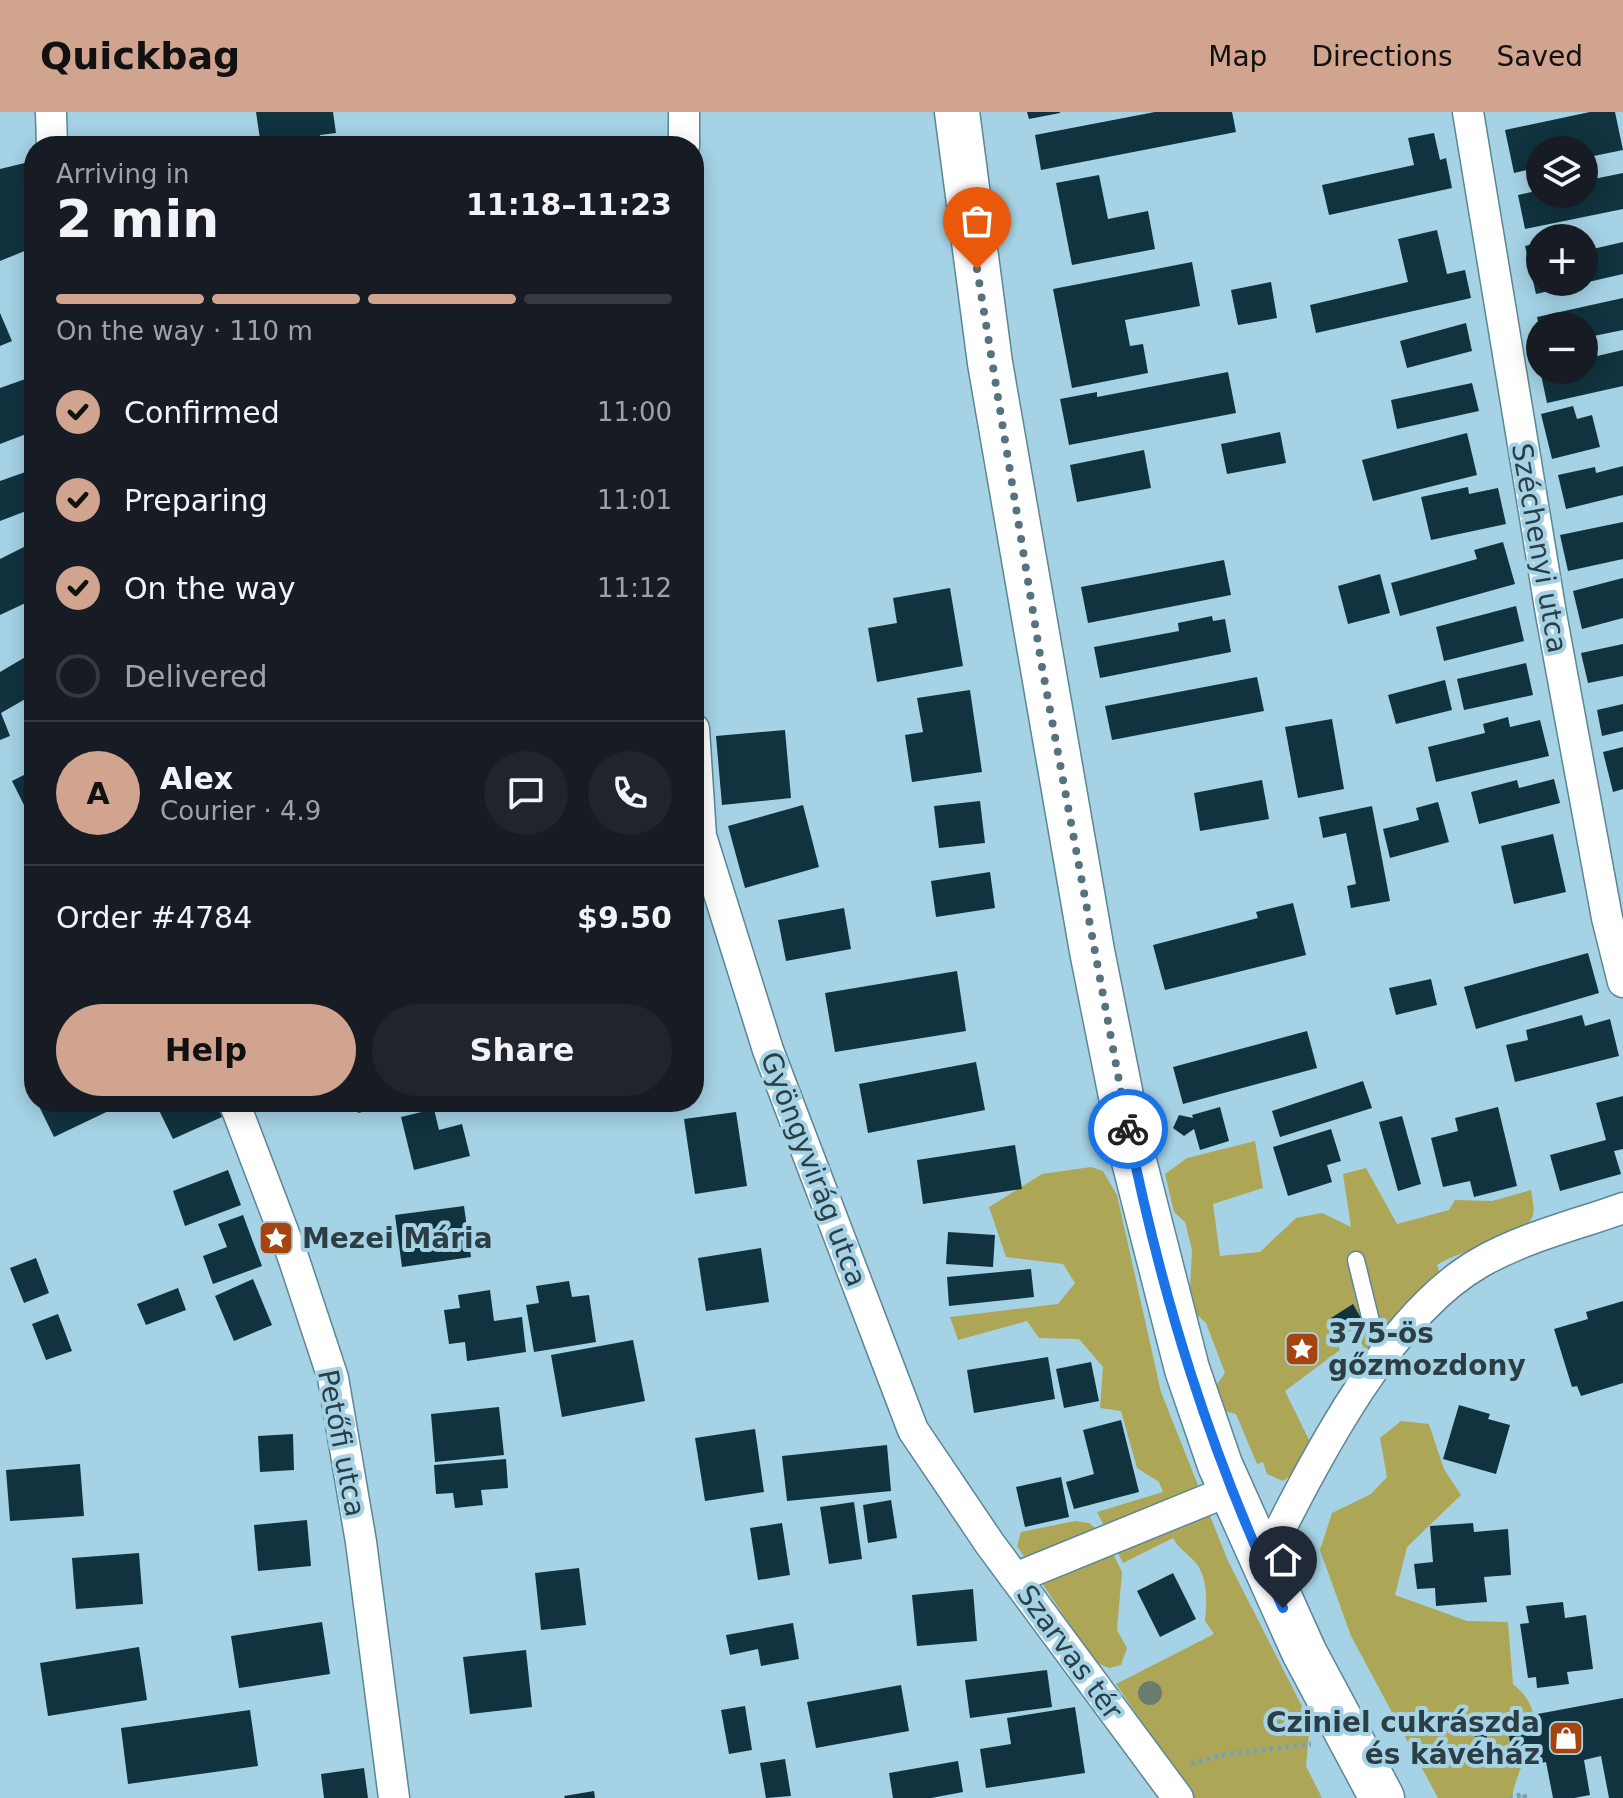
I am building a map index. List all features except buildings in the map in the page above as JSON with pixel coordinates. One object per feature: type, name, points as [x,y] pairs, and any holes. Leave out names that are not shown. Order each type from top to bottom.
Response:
[{"type":"main road","points":[[957,112],[990,363],[1090,936],[1134,1161],[1187,1369],[1231,1490],[1262,1565],[1304,1652],[1382,1798]]},
{"type":"street","points":[[51,112],[52,136]]},
{"type":"street","points":[[684,112],[684,136]]},
{"type":"street","name":"Széchenyi utca","points":[[1468,112],[1551,614],[1607,918],[1623,982]]},
{"type":"street","name":"Gyöngyvirág utca","points":[[704,846],[768,1050],[913,1430],[1015,1578]]},
{"type":"street","name":"Petőfi utca","points":[[238,1112],[293,1257],[333,1378],[361,1542],[394,1798]]},
{"type":"street","points":[[1262,1565],[1318,1457],[1390,1349],[1441,1292],[1479,1263],[1515,1246],[1623,1208]]},
{"type":"street","name":"Szarvas tér","points":[[1178,1798],[1015,1578],[1231,1490]]},
{"type":"lane","points":[[1356,1260],[1371,1321],[1390,1349]]},
{"type":"path","points":[[1159,1772],[1221,1755],[1311,1744]]},
{"type":"path","points":[[1509,1798],[1524,1794],[1525,1798]]},
{"type":"shaded area","points":[[1255,1141],[1263,1188],[1213,1204],[1220,1256],[1260,1252],[1296,1218],[1322,1213],[1351,1227],[1343,1174],[1366,1168],[1397,1224],[1449,1210],[1455,1200],[1492,1201],[1531,1190],[1534,1206],[1533,1215],[1518,1232],[1437,1265],[1441,1277],[1367,1354],[1354,1329],[1335,1338],[1340,1350],[1285,1391],[1311,1444],[1294,1473],[1283,1481],[1267,1474],[1263,1462],[1257,1464],[1236,1414],[1224,1411],[1215,1387],[1225,1373],[1206,1323],[1189,1308],[1192,1250],[1185,1222],[1174,1212],[1165,1174],[1187,1158]]},
{"type":"shaded area","points":[[1091,1167],[1103,1171],[1117,1195],[1161,1392],[1228,1561],[1310,1722],[1306,1766],[1322,1798],[1194,1798],[1116,1684],[1214,1634],[1205,1621],[1204,1582],[1195,1562],[1173,1538],[1123,1563],[1097,1512],[1163,1492],[1159,1482],[1137,1468],[1121,1411],[1100,1408],[1103,1367],[1079,1339],[1039,1338],[1027,1321],[958,1340],[950,1317],[1058,1304],[1075,1283],[1063,1264],[1006,1257],[989,1207],[1042,1174]]},
{"type":"shaded area","points":[[1401,1421],[1429,1424],[1444,1469],[1461,1495],[1407,1547],[1395,1595],[1467,1621],[1508,1622],[1513,1684],[1526,1697],[1534,1724],[1512,1798],[1438,1798],[1351,1636],[1320,1550],[1332,1513],[1371,1494],[1387,1477],[1380,1438]]},
{"type":"shaded area","points":[[1075,1521],[1089,1523],[1104,1535],[1122,1572],[1117,1630],[1127,1648],[1121,1665],[1109,1668],[1095,1662],[1017,1546],[1021,1532]]},
{"type":"way so far","points":[[977,269],[1042,667],[1092,951],[1128,1129]]},
{"type":"place","name":"Mezei Mária","points":[[276,1238]]},
{"type":"place","name":"375-ös gőzmozdony","points":[[1302,1349]]},
{"type":"place","name":"Cziniel cukrászda és kávéház","points":[[1566,1738]]},
{"type":"route","points":[[1128,1129],[1187,1369],[1220,1465],[1283,1608]]}]
